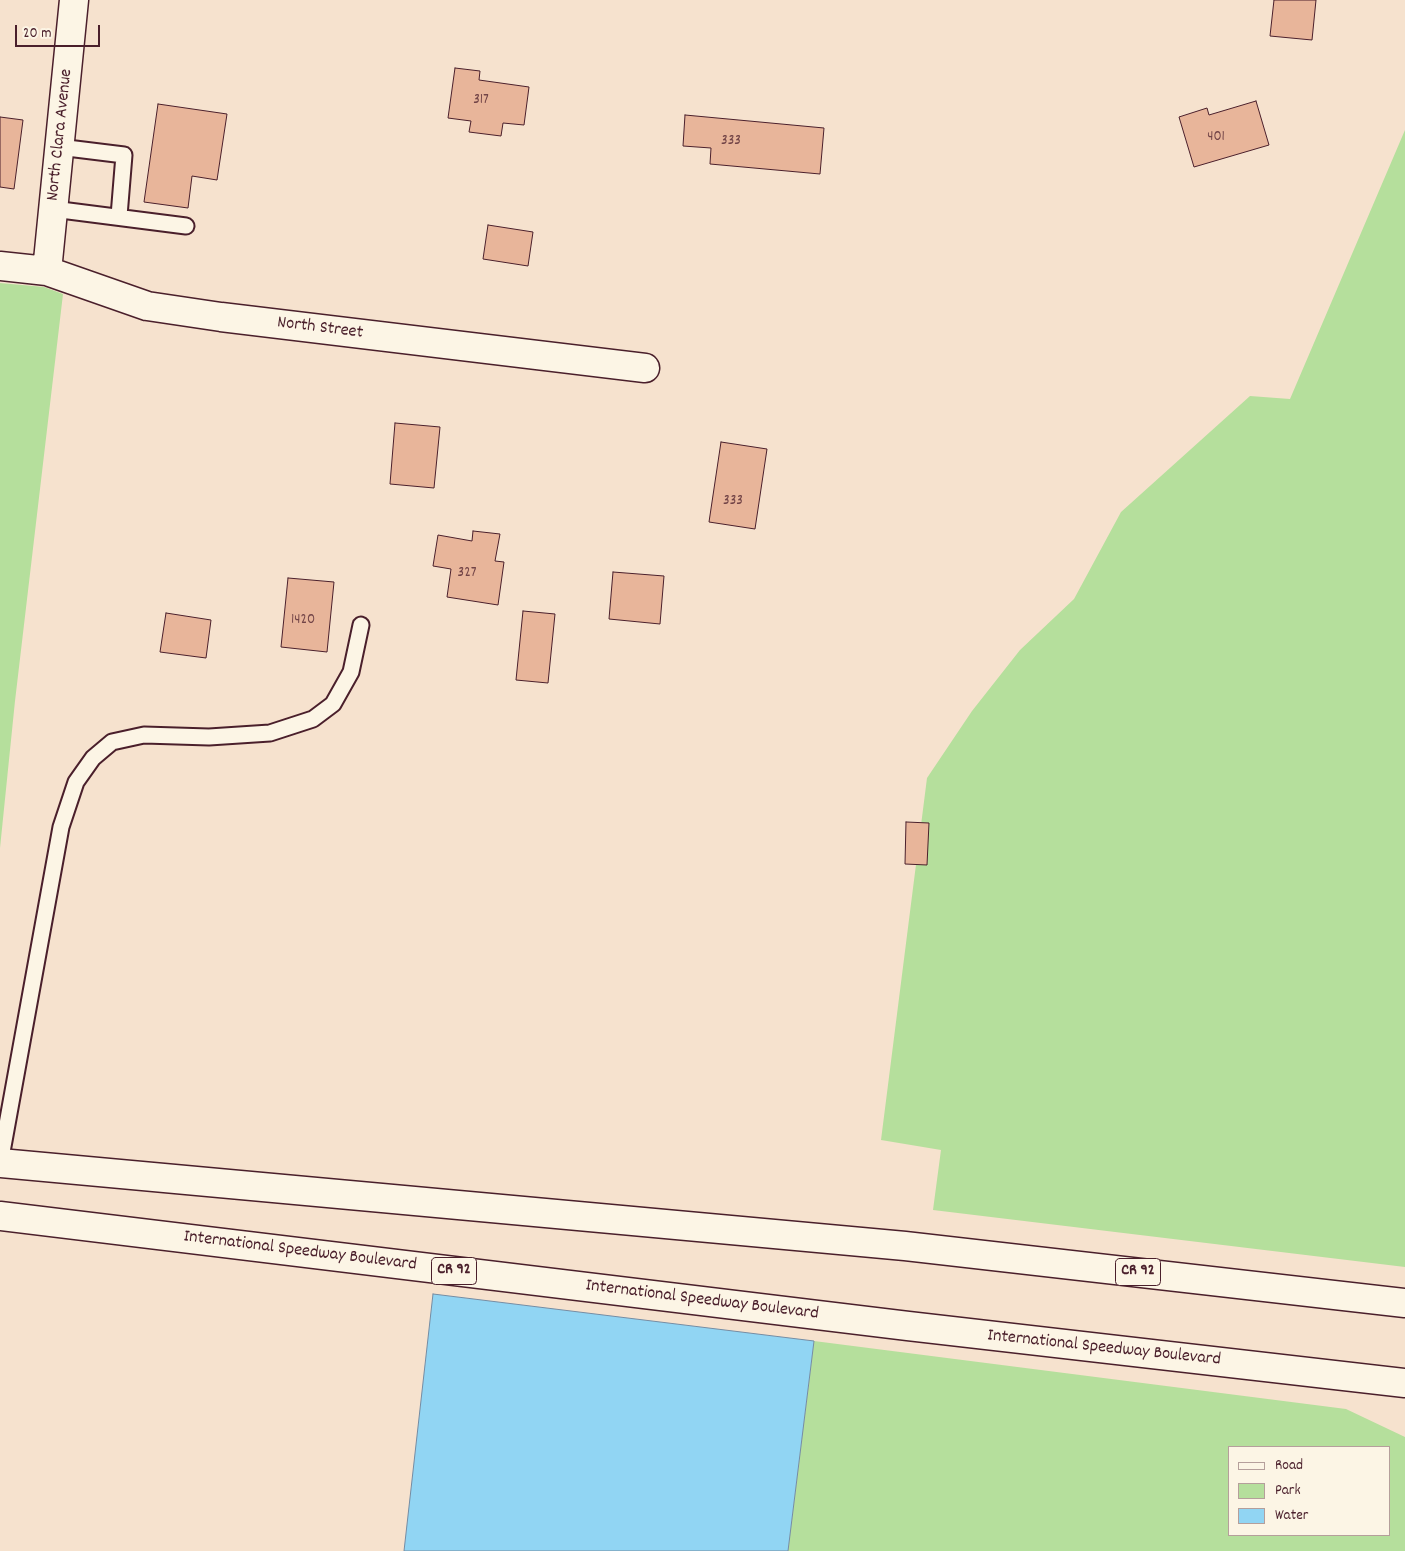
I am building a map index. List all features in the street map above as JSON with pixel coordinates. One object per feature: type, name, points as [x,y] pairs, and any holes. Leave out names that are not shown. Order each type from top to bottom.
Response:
[{"type":"main road","name":"North Clara Avenue","points":[[47,271],[74,0]]},
{"type":"main road","name":"North Street","points":[[0,266],[47,271],[147,306],[221,317],[645,368]]},
{"type":"main road","name":"CR 92","points":[[0,1163],[905,1246],[1405,1303]]},
{"type":"main road","name":"International Speedway Boulevard","points":[[0,1216],[908,1326],[1405,1383]]},
{"type":"lane","points":[[59,147],[124,155],[119,216]]},
{"type":"lane","points":[[53,209],[186,226]]},
{"type":"lane","points":[[0,1163],[61,827],[76,782],[93,758],[112,742],[144,735],[208,737],[270,733],[313,719],[333,704],[351,672],[361,625]]},
{"type":"green space","points":[[1405,130],[1405,1267],[933,1210],[941,1150],[881,1140],[927,778],[972,711],[1020,650],[1074,599],[1121,512],[1250,396],[1290,399]]},
{"type":"green space","points":[[0,283],[44,287],[63,294],[15,701],[0,848]]},
{"type":"green space","points":[[814,1341],[1346,1409],[1405,1437],[1405,1551],[788,1551]]},
{"type":"water","points":[[433,1294],[814,1341],[788,1551],[404,1551]]},
{"type":"building","points":[[1274,0],[1316,0],[1312,40],[1270,36]]},
{"type":"building","points":[[455,68],[480,71],[479,80],[529,87],[524,125],[503,123],[501,136],[469,132],[471,121],[448,118]]},
{"type":"building","points":[[1256,101],[1269,145],[1194,167],[1179,117],[1207,108],[1209,115]]},
{"type":"building","points":[[158,104],[227,114],[217,180],[192,176],[188,208],[144,202]]},
{"type":"building","points":[[685,115],[824,128],[820,174],[710,164],[711,148],[683,146]]},
{"type":"building","points":[[0,117],[23,120],[14,189],[0,187]]},
{"type":"building","points":[[488,225],[533,232],[528,266],[483,259]]},
{"type":"building","points":[[395,423],[440,427],[434,488],[390,484]]},
{"type":"building","points":[[721,442],[767,449],[755,529],[709,522]]},
{"type":"building","points":[[473,531],[500,534],[495,561],[504,562],[498,605],[447,597],[451,569],[433,566],[438,535],[472,541]]},
{"type":"building","points":[[613,572],[664,576],[660,624],[609,619]]},
{"type":"building","points":[[288,578],[334,582],[327,652],[281,647]]},
{"type":"building","points":[[523,611],[555,614],[548,683],[516,680]]},
{"type":"building","points":[[166,613],[211,620],[206,658],[160,652]]},
{"type":"building","points":[[906,822],[929,823],[927,865],[905,864]]}]
